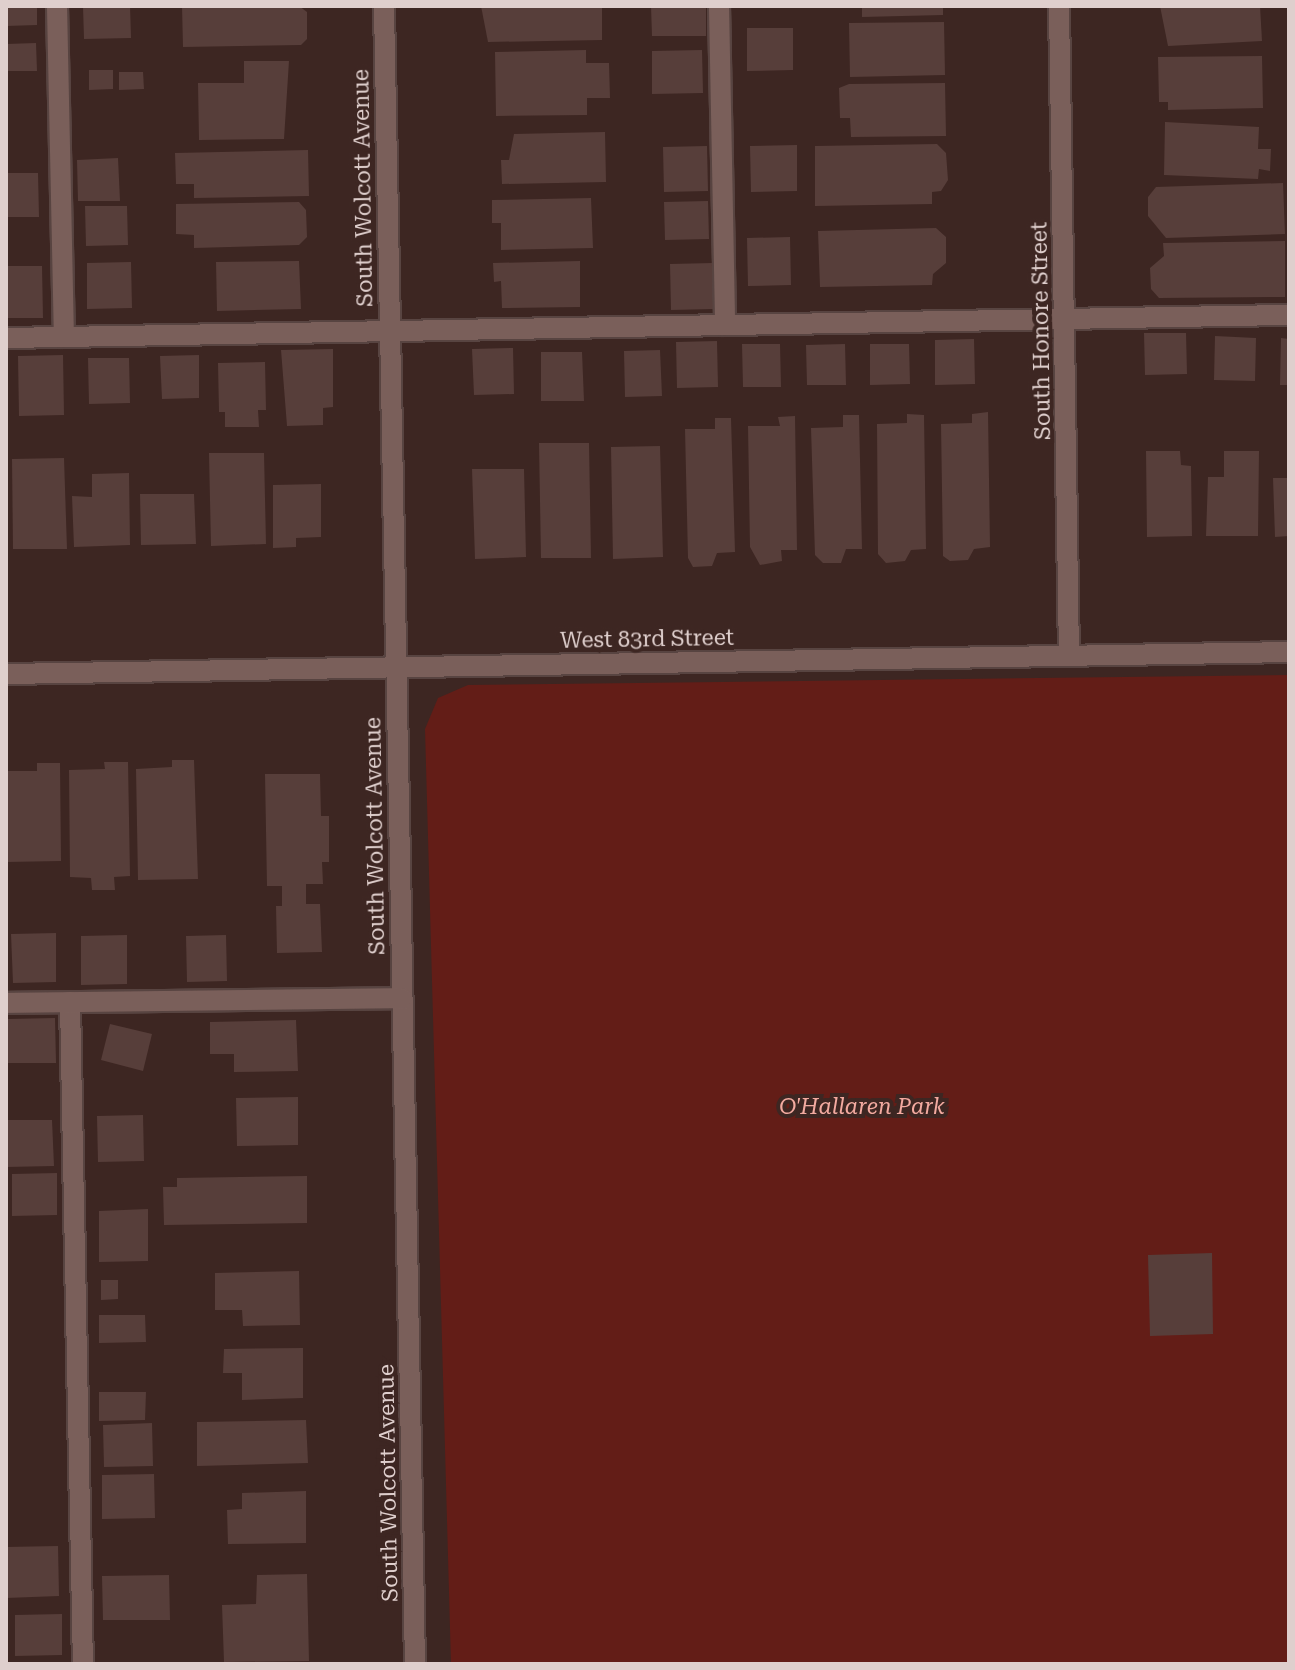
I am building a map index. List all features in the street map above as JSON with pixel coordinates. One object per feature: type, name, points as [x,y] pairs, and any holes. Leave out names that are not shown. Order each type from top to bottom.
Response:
[{"type":"street","points":[[57,6],[64,337]]},
{"type":"street","name":"South Wolcott Avenue","points":[[384,6],[415,1664]]},
{"type":"street","points":[[719,6],[725,325]]},
{"type":"street","name":"South Honore Street","points":[[1059,6],[1069,656]]},
{"type":"street","points":[[6,338],[1289,315]]},
{"type":"street","name":"West 83rd Street","points":[[6,674],[1289,652]]},
{"type":"street","points":[[6,1003],[402,998]]},
{"type":"street","points":[[70,1002],[83,1664]]},
{"type":"green space","name":"O'Hallaren Park","points":[[1289,675],[1289,1664],[451,1664],[425,729],[438,698],[468,685]]},
{"type":"building","points":[[6,6],[37,6],[37,25],[6,26]]},
{"type":"building","points":[[83,6],[130,6],[131,38],[84,39]]},
{"type":"building","points":[[182,6],[299,6],[307,12],[307,39],[301,45],[183,47]]},
{"type":"building","points":[[481,6],[602,6],[602,40],[488,42]]},
{"type":"building","points":[[651,6],[706,6],[706,36],[652,36]]},
{"type":"building","points":[[862,6],[943,6],[943,15],[862,17]]},
{"type":"building","points":[[1160,6],[1260,6],[1262,41],[1168,46]]},
{"type":"building","points":[[944,22],[945,75],[850,77],[849,23]]},
{"type":"building","points":[[747,28],[793,28],[793,70],[747,71]]},
{"type":"building","points":[[36,43],[37,71],[6,71],[6,44]]},
{"type":"building","points":[[586,50],[586,63],[609,63],[610,98],[587,98],[587,115],[496,116],[495,52]]},
{"type":"building","points":[[702,50],[703,93],[652,94],[652,51]]},
{"type":"building","points":[[1262,56],[1263,108],[1168,110],[1168,102],[1159,102],[1158,57]]},
{"type":"building","points":[[244,61],[289,61],[284,139],[199,140],[198,83],[244,83]]},
{"type":"building","points":[[89,70],[113,70],[113,89],[89,90]]},
{"type":"building","points":[[119,72],[143,72],[144,89],[119,90]]},
{"type":"building","points":[[945,83],[946,136],[851,137],[850,118],[840,118],[839,88],[849,84]]},
{"type":"building","points":[[1165,122],[1259,127],[1258,149],[1271,149],[1270,171],[1259,169],[1258,179],[1164,175]]},
{"type":"building","points":[[605,132],[606,182],[502,184],[501,160],[509,160],[514,134]]},
{"type":"building","points":[[937,144],[946,153],[948,180],[941,191],[932,192],[932,204],[815,206],[815,146]]},
{"type":"building","points":[[797,145],[797,191],[751,192],[750,146]]},
{"type":"building","points":[[707,146],[708,191],[664,192],[663,147]]},
{"type":"building","points":[[308,150],[309,196],[194,198],[194,184],[176,184],[175,153]]},
{"type":"building","points":[[118,158],[120,201],[78,201],[77,160]]},
{"type":"building","points":[[6,173],[38,173],[39,217],[6,217]]},
{"type":"building","points":[[1283,183],[1285,234],[1166,238],[1148,216],[1148,197],[1156,187]]},
{"type":"building","points":[[591,198],[593,248],[501,250],[501,223],[492,223],[492,200]]},
{"type":"building","points":[[708,201],[709,239],[665,240],[664,202]]},
{"type":"building","points":[[299,202],[306,210],[307,237],[299,245],[194,248],[194,235],[176,234],[176,204]]},
{"type":"building","points":[[85,206],[127,206],[128,245],[86,246]]},
{"type":"building","points":[[936,228],[946,237],[946,263],[933,274],[932,285],[820,287],[818,231]]},
{"type":"building","points":[[790,237],[791,285],[748,286],[747,238]]},
{"type":"building","points":[[1285,241],[1285,297],[1159,298],[1151,289],[1150,268],[1164,256],[1163,243]]},
{"type":"building","points":[[299,261],[301,309],[217,311],[216,262]]},
{"type":"building","points":[[580,261],[580,307],[502,308],[501,281],[494,282],[493,263]]},
{"type":"building","points":[[131,262],[132,308],[87,309],[87,263]]},
{"type":"building","points":[[713,263],[713,309],[671,310],[670,264]]},
{"type":"building","points":[[6,266],[42,266],[43,318],[6,318]]},
{"type":"building","points":[[1144,333],[1186,333],[1187,374],[1145,375]]},
{"type":"building","points":[[1215,336],[1256,338],[1255,381],[1214,380]]},
{"type":"building","points":[[1281,338],[1289,339],[1289,385],[1280,385]]},
{"type":"building","points":[[974,339],[975,384],[935,385],[935,340]]},
{"type":"building","points":[[717,341],[718,387],[677,388],[676,342]]},
{"type":"building","points":[[742,344],[780,344],[781,387],[743,387]]},
{"type":"building","points":[[845,344],[846,385],[807,385],[806,345]]},
{"type":"building","points":[[870,344],[909,344],[910,384],[870,385]]},
{"type":"building","points":[[513,348],[514,394],[474,395],[472,349]]},
{"type":"building","points":[[333,349],[333,407],[323,408],[323,425],[287,426],[281,350]]},
{"type":"building","points":[[660,350],[662,396],[625,397],[624,351]]},
{"type":"building","points":[[541,352],[582,352],[584,401],[541,401]]},
{"type":"building","points":[[63,355],[64,415],[19,416],[18,356]]},
{"type":"building","points":[[199,355],[199,398],[162,399],[160,356]]},
{"type":"building","points":[[88,358],[129,358],[130,403],[89,404]]},
{"type":"building","points":[[265,362],[266,410],[258,410],[259,427],[225,427],[225,412],[219,412],[218,363]]},
{"type":"building","points":[[988,412],[990,547],[974,549],[968,560],[950,561],[943,556],[941,424],[972,423],[972,414]]},
{"type":"building","points":[[907,414],[924,415],[926,549],[911,550],[905,561],[886,563],[878,554],[877,424],[907,423]]},
{"type":"building","points":[[843,415],[859,415],[862,549],[846,549],[841,563],[823,563],[815,555],[811,428],[843,427]]},
{"type":"building","points":[[795,416],[797,550],[781,550],[782,561],[760,565],[750,547],[748,426],[780,426],[778,417]]},
{"type":"building","points":[[715,418],[731,418],[735,552],[717,553],[712,566],[693,567],[688,558],[685,429],[715,429]]},
{"type":"building","points":[[539,443],[589,443],[591,558],[541,558]]},
{"type":"building","points":[[660,446],[663,557],[613,559],[611,447]]},
{"type":"building","points":[[1146,451],[1180,451],[1181,465],[1191,466],[1192,536],[1147,537]]},
{"type":"building","points":[[1224,451],[1259,451],[1258,536],[1206,536],[1208,477],[1224,477]]},
{"type":"building","points":[[209,453],[264,453],[266,544],[211,546]]},
{"type":"building","points":[[64,458],[67,549],[13,549],[12,459]]},
{"type":"building","points":[[472,469],[524,469],[526,557],[475,559]]},
{"type":"building","points":[[129,473],[130,545],[74,547],[72,496],[92,497],[92,474]]},
{"type":"building","points":[[1273,478],[1289,478],[1289,536],[1275,537]]},
{"type":"building","points":[[321,484],[321,537],[296,538],[296,547],[273,548],[273,485]]},
{"type":"building","points":[[140,494],[194,494],[196,544],[141,545]]},
{"type":"building","points":[[172,760],[194,760],[198,879],[138,880],[136,769],[172,767]]},
{"type":"building","points":[[104,762],[128,762],[130,876],[114,877],[115,890],[92,890],[91,878],[70,877],[69,770],[105,769]]},
{"type":"building","points":[[37,763],[60,763],[61,861],[6,862],[6,771],[37,771]]},
{"type":"building","points":[[265,774],[320,774],[321,816],[329,816],[329,862],[322,862],[323,884],[306,884],[306,904],[320,904],[322,952],[277,953],[276,906],[282,906],[282,886],[267,886]]},
{"type":"building","points":[[56,933],[56,982],[13,983],[11,934]]},
{"type":"building","points":[[127,935],[127,984],[81,985],[81,936]]},
{"type":"building","points":[[226,935],[227,981],[187,982],[186,936]]},
{"type":"building","points":[[55,1018],[56,1063],[8,1063],[8,1019]]},
{"type":"building","points":[[296,1020],[298,1071],[234,1072],[234,1054],[210,1054],[210,1022]]},
{"type":"building","points":[[110,1024],[152,1034],[143,1071],[101,1060]]},
{"type":"building","points":[[298,1097],[298,1145],[237,1146],[236,1098]]},
{"type":"building","points":[[143,1115],[144,1161],[98,1162],[97,1116]]},
{"type":"building","points":[[6,1120],[52,1120],[54,1166],[6,1167]]},
{"type":"building","points":[[57,1173],[57,1215],[12,1216],[12,1174]]},
{"type":"building","points":[[307,1176],[307,1223],[164,1225],[163,1187],[177,1187],[177,1178]]},
{"type":"building","points":[[148,1209],[148,1261],[99,1262],[99,1211]]},
{"type":"building","points":[[1212,1253],[1213,1334],[1150,1336],[1148,1255]]},
{"type":"building","points":[[299,1271],[300,1325],[243,1326],[242,1310],[215,1310],[215,1273]]},
{"type":"building","points":[[101,1280],[118,1280],[118,1299],[101,1300]]},
{"type":"building","points":[[99,1315],[145,1315],[146,1342],[99,1343]]},
{"type":"building","points":[[303,1348],[303,1398],[242,1400],[242,1373],[223,1373],[224,1349]]},
{"type":"building","points":[[99,1392],[146,1392],[145,1420],[99,1421]]},
{"type":"building","points":[[306,1420],[308,1463],[197,1466],[197,1422]]},
{"type":"building","points":[[152,1423],[153,1466],[104,1467],[103,1425]]},
{"type":"building","points":[[154,1474],[155,1518],[102,1519],[102,1475]]},
{"type":"building","points":[[306,1491],[306,1543],[228,1544],[227,1510],[242,1509],[242,1493]]},
{"type":"building","points":[[58,1546],[59,1596],[6,1598],[6,1547]]},
{"type":"building","points":[[307,1574],[309,1661],[224,1662],[222,1605],[256,1604],[257,1575]]},
{"type":"building","points":[[169,1575],[170,1620],[103,1620],[102,1576]]},
{"type":"building","points":[[62,1614],[62,1655],[15,1656],[15,1615]]}]
